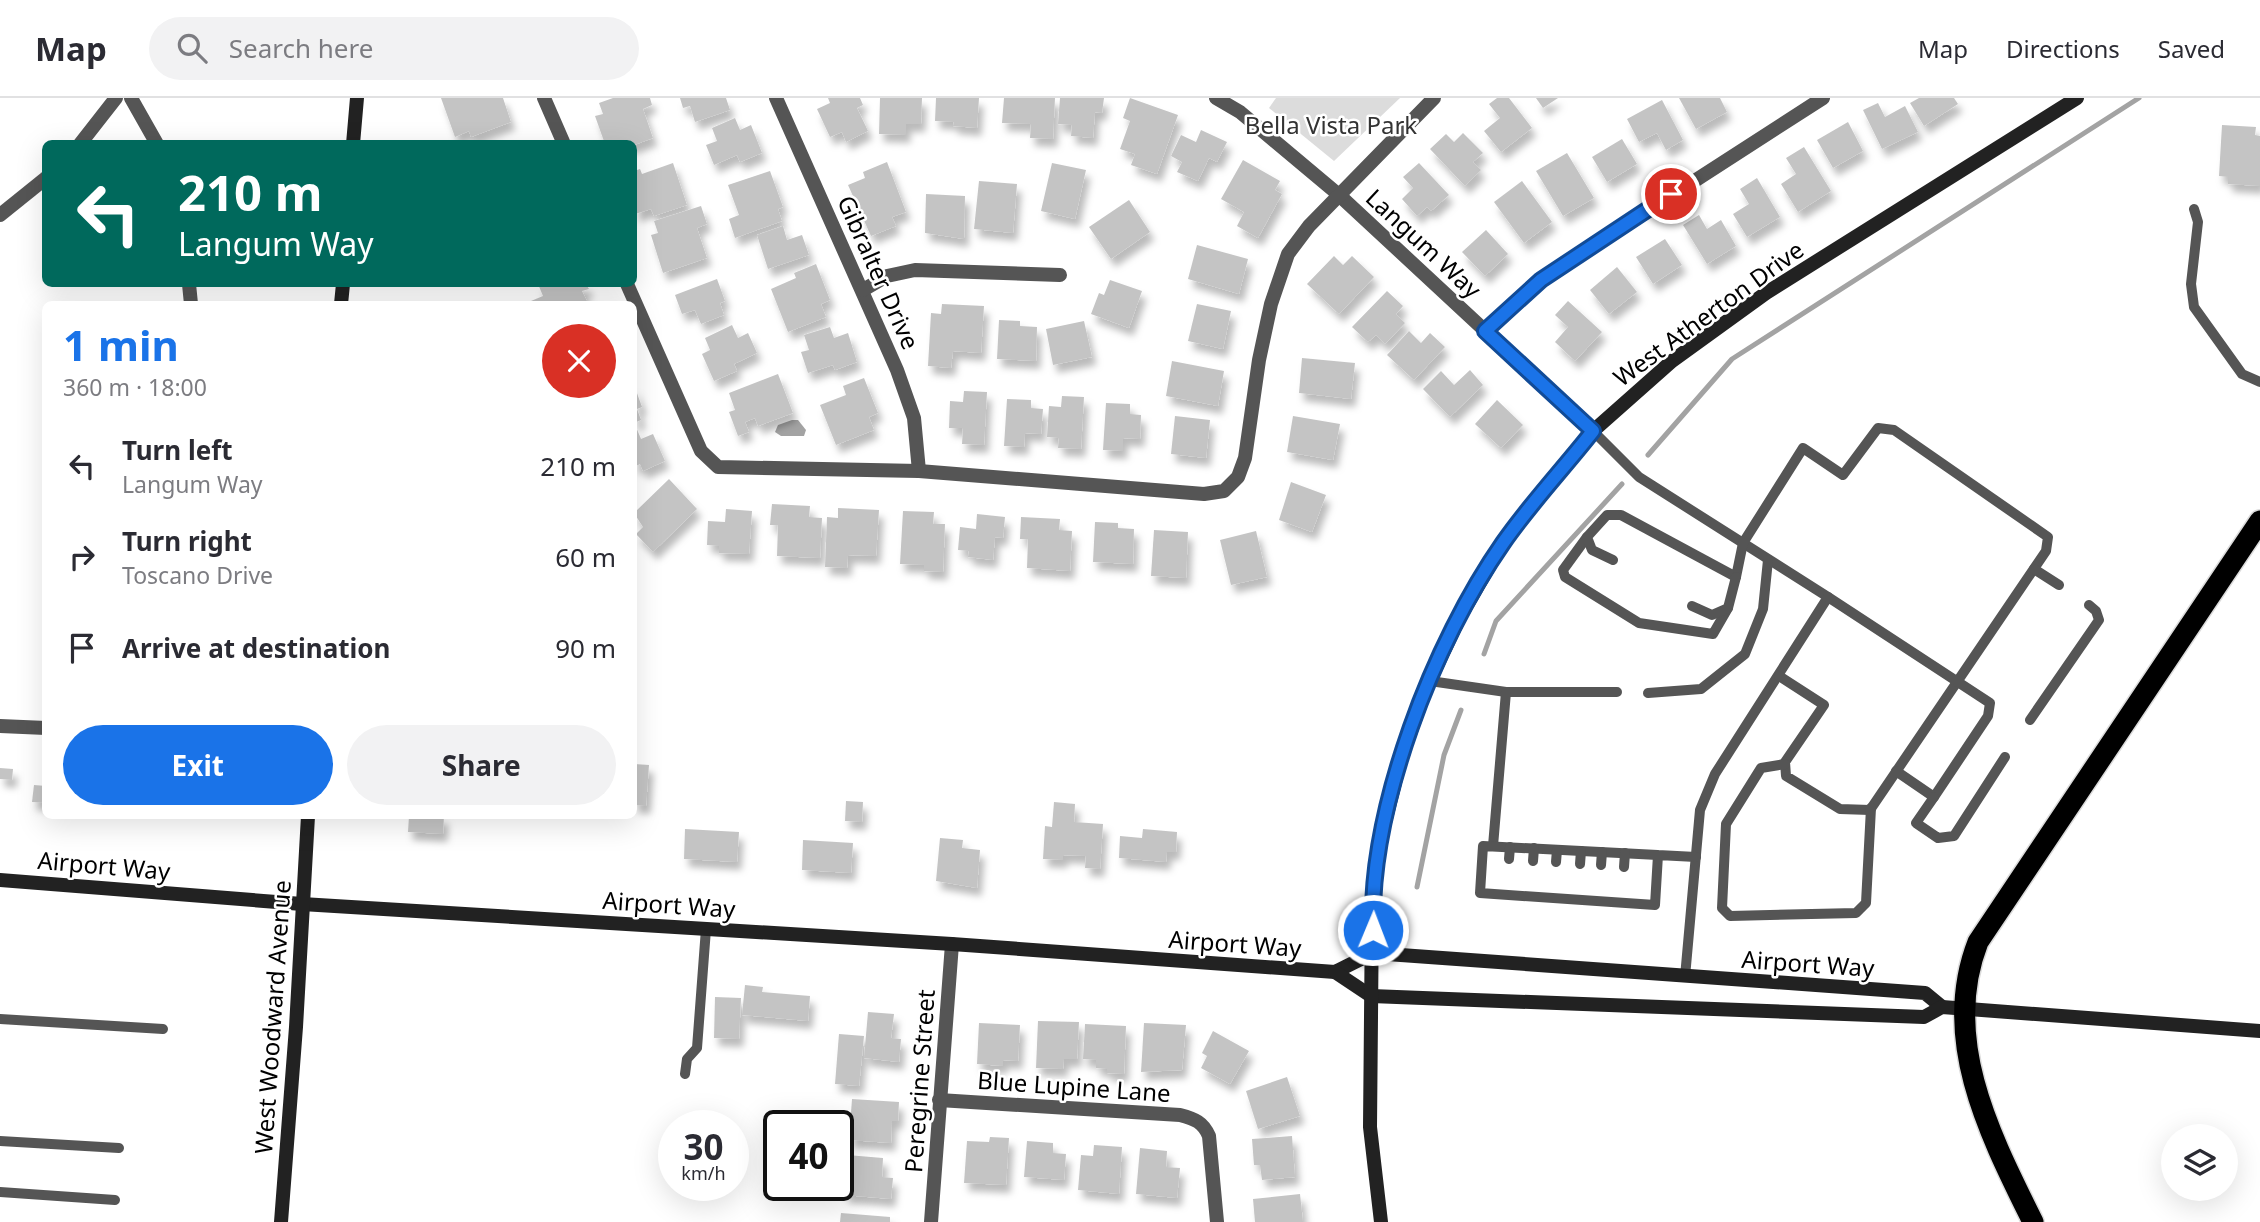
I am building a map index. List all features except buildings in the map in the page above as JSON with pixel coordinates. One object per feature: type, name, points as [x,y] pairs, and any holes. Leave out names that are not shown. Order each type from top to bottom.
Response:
[{"type":"highway","points":[[2033,1222],[1977,1095],[1967,1061],[1966,981],[1978,942],[2260,521]]},
{"type":"main road","points":[[354,140],[357,98]]},
{"type":"main road","name":"West Atherton Drive","points":[[1381,1222],[1370,1127],[1372,907],[1381,838],[1401,759],[1430,681],[1460,617],[1503,543],[1593,431],[1672,361],[1766,293],[2077,98]]},
{"type":"main road","name":"West Woodward Avenue","points":[[281,1222],[307,819]]},
{"type":"main road","name":"Airport Way","points":[[0,880],[302,904],[952,944],[1335,972],[1371,996],[1924,1017],[1942,1007],[2260,1031]]},
{"type":"main road","name":"Airport Way","points":[[1335,972],[1373,953],[1925,993],[1942,1007]]},
{"type":"street","points":[[83,140],[116,98]]},
{"type":"street","points":[[131,98],[154,140]]},
{"type":"street","points":[[544,98],[562,140]]},
{"type":"street","name":"Gibralter Drive","points":[[776,98],[897,370],[914,418],[919,471]]},
{"type":"street","name":"Langum Way","points":[[1216,98],[1240,111],[1339,195],[1593,431]]},
{"type":"street","points":[[1240,111],[1249,98]]},
{"type":"street","points":[[637,308],[701,451],[718,467],[919,471],[1204,494],[1224,491],[1238,477],[1245,458],[1259,360],[1271,304],[1288,254],[1309,226],[1434,98]]},
{"type":"street","points":[[1485,331],[1541,280],[1823,98]]},
{"type":"street","points":[[0,215],[42,181]]},
{"type":"street","points":[[863,290],[887,276],[915,270],[1060,275]]},
{"type":"street","points":[[0,726],[42,728]]},
{"type":"street","name":"Peregrine Street","points":[[931,1222],[952,944]]},
{"type":"street","name":"Blue Lupine Lane","points":[[939,1100],[1180,1115],[1204,1125],[1209,1136],[1217,1222]]},
{"type":"lane","points":[[2194,209],[2198,222],[2191,284],[2194,307],[2242,374],[2260,382]]},
{"type":"lane","points":[[1736,577],[1621,515],[1607,515],[1563,570],[1565,577],[1639,623],[1713,634],[1728,608],[1736,577],[1743,543],[1803,448],[1843,475],[1878,428],[1894,430],[2048,537],[2046,551],[1871,808],[1866,903],[1856,913],[1730,916],[1722,908],[1726,824],[1761,768],[1785,764]]},
{"type":"lane","points":[[1593,431],[1639,477],[1990,703],[1988,716],[1916,823],[1938,838],[1954,836],[2005,757]]},
{"type":"lane","points":[[1587,537],[1592,550],[1613,560]]},
{"type":"lane","points":[[1648,693],[1701,689],[1745,654],[1763,609],[1768,560]]},
{"type":"lane","points":[[2034,569],[2059,585]]},
{"type":"lane","points":[[1685,977],[1700,810],[1715,774],[1828,597]]},
{"type":"lane","points":[[2030,720],[2099,620],[2096,611],[2089,605]]},
{"type":"lane","points":[[1692,606],[1712,615],[1728,608]]},
{"type":"lane","points":[[1779,677],[1824,705],[1785,764],[1786,776],[1840,810],[1871,808]]},
{"type":"lane","points":[[1430,681],[1506,692],[1617,692]]},
{"type":"lane","points":[[1493,846],[1506,692]]},
{"type":"lane","points":[[1896,771],[1934,797]]},
{"type":"lane","points":[[1658,855],[1655,905],[1622,898],[1506,889],[1480,893],[1483,846],[1534,848],[1696,857]]},
{"type":"lane","points":[[1508,859],[1510,847]]},
{"type":"lane","points":[[1533,861],[1534,848]]},
{"type":"lane","points":[[1556,862],[1557,850]]},
{"type":"lane","points":[[1580,864],[1581,851]]},
{"type":"lane","points":[[1601,865],[1602,852]]},
{"type":"lane","points":[[1624,867],[1625,853]]},
{"type":"lane","points":[[685,1074],[687,1059],[697,1048],[706,929]]},
{"type":"lane","points":[[0,1019],[163,1029]]},
{"type":"lane","points":[[0,1141],[119,1148]]},
{"type":"lane","points":[[0,1192],[115,1200]]},
{"type":"green space","name":"Bella Vista Park","points":[[1276,98],[1400,98],[1334,161],[1269,108]]},
{"type":"shaded area","points":[[798,420],[806,430],[804,436],[781,436],[775,432],[778,425]]},
{"type":"waterway","points":[[1648,455],[1732,359],[2139,98]]},
{"type":"waterway","points":[[1484,654],[1496,621],[1622,484]]},
{"type":"waterway","points":[[1417,887],[1444,755],[1461,710]]},
{"type":"route","points":[[1373,930],[1372,907],[1381,838],[1401,759],[1426,689],[1460,617],[1503,543],[1593,431],[1485,331],[1541,280],[1671,194]]}]
